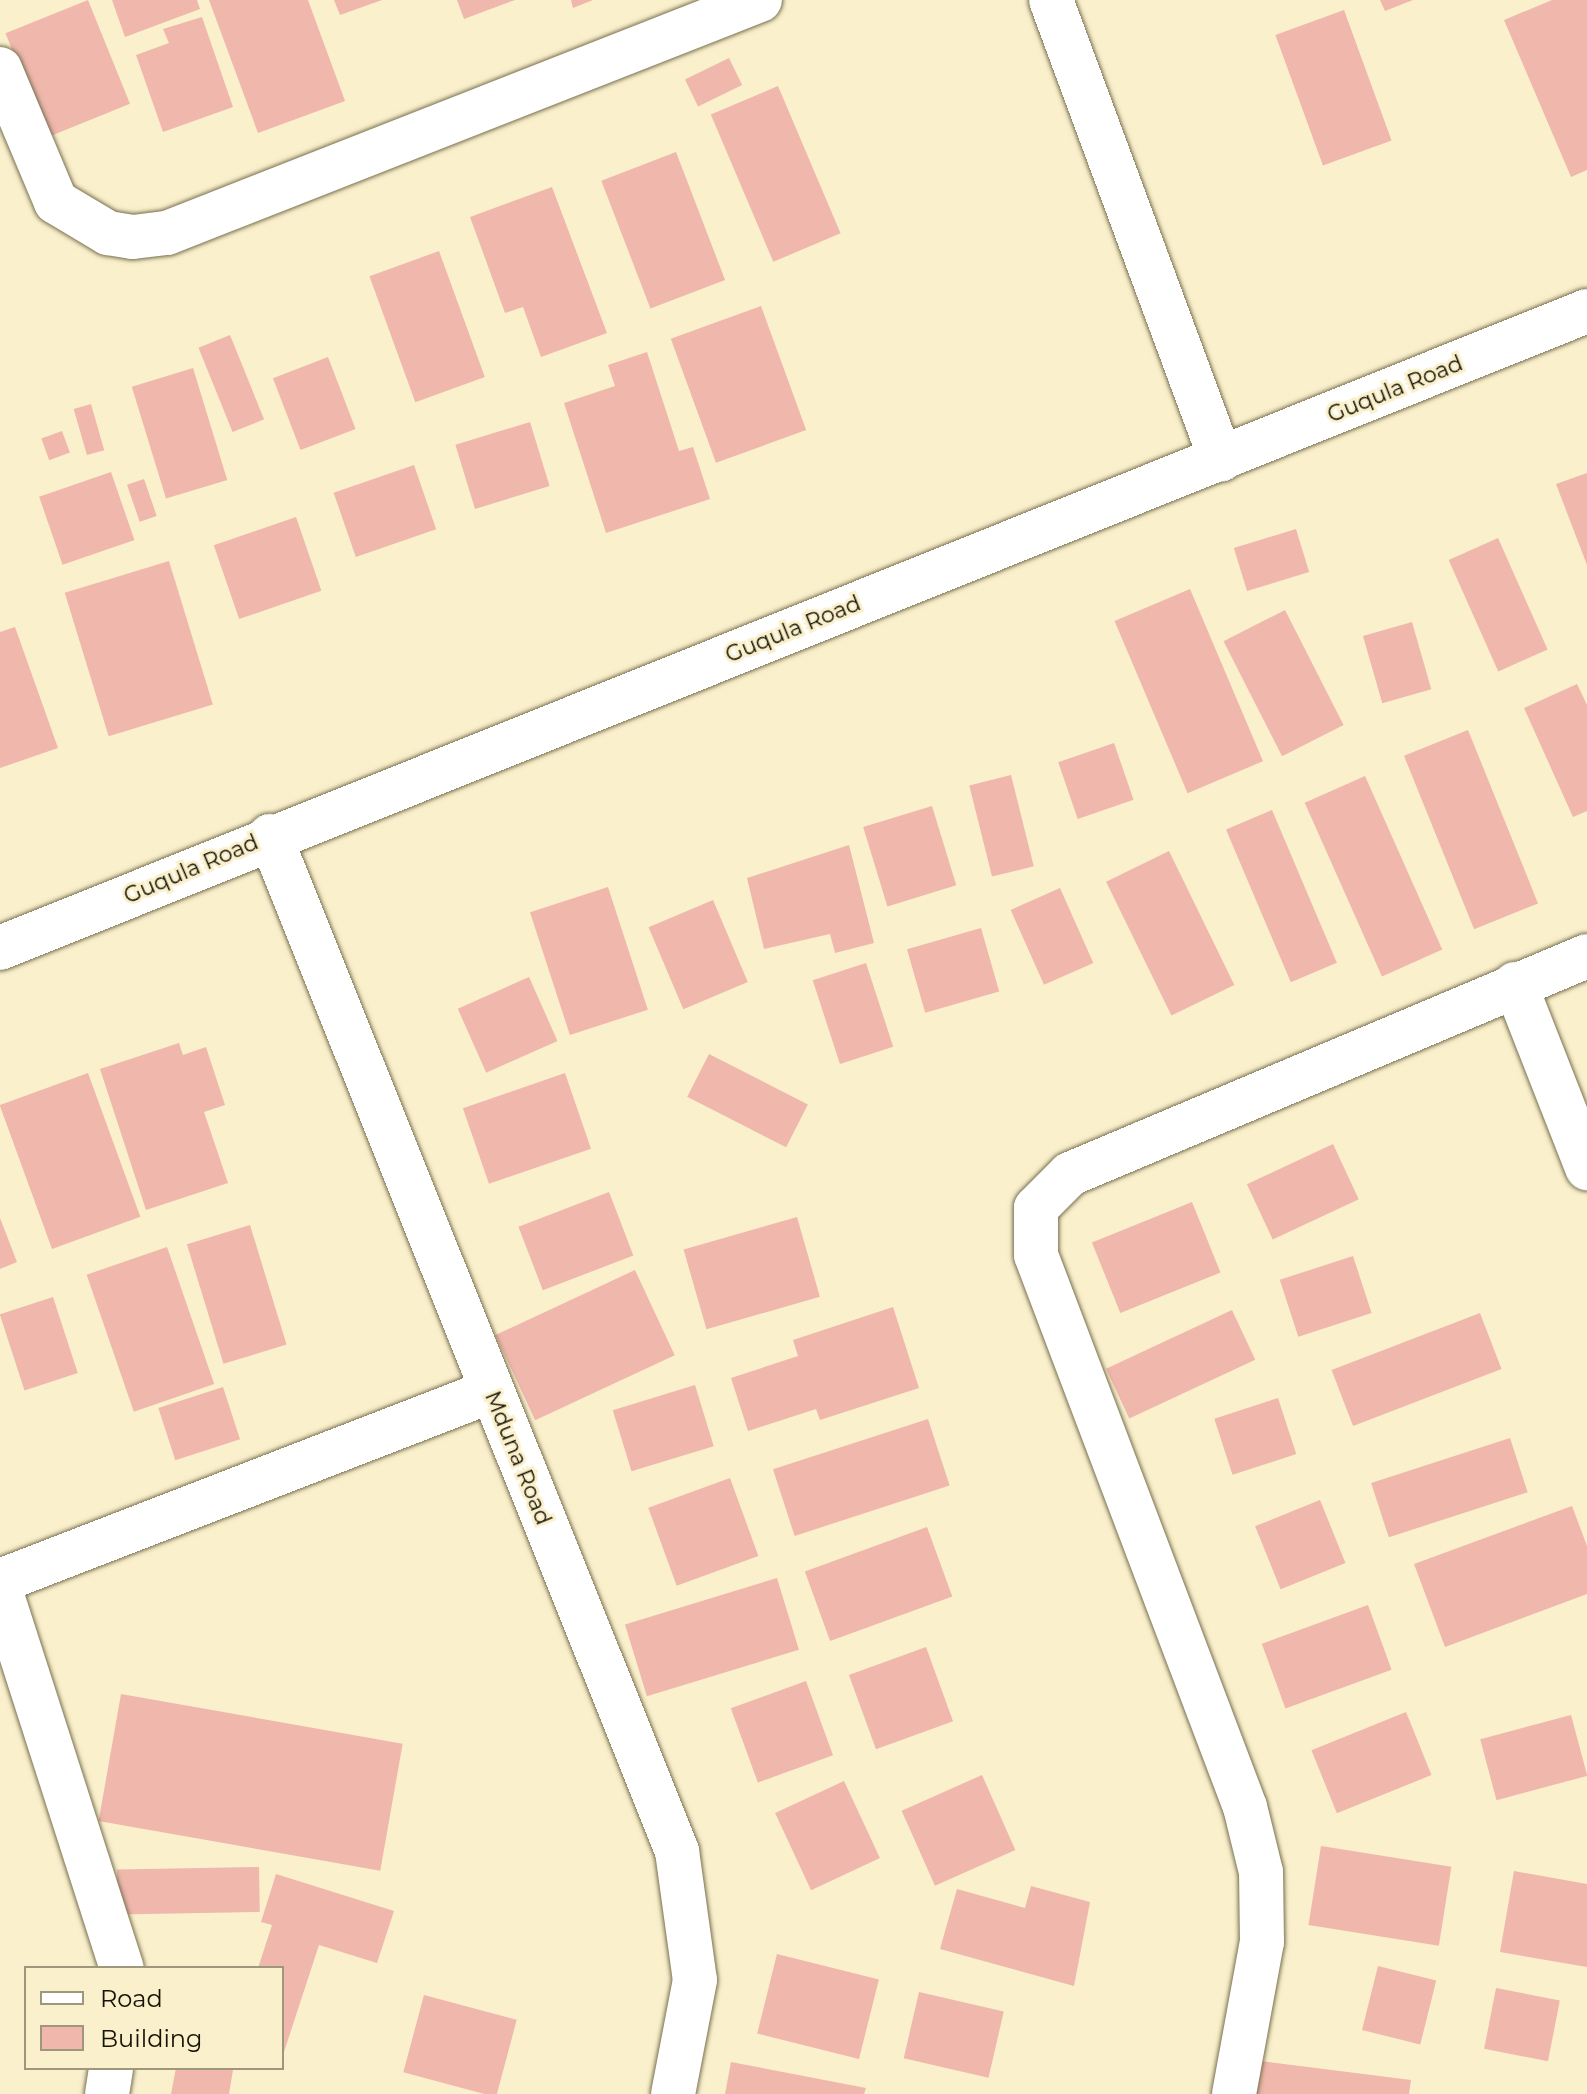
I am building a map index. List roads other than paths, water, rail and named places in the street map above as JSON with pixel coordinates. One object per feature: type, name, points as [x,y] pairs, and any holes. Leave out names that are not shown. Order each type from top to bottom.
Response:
[{"type":"street","points":[[0,69],[56,202],[99,229],[133,237],[167,233],[760,0]]},
{"type":"street","points":[[1051,0],[1221,460]]},
{"type":"street","name":"Guqula Road","points":[[0,948],[270,836],[1221,460],[1587,311]]},
{"type":"street","name":"Mduna Road","points":[[270,836],[677,1851],[695,1980],[673,2094]]},
{"type":"street","points":[[1234,2094],[1262,1942],[1261,1872],[1245,1807],[1036,1255],[1036,1208],[1070,1174],[1587,956]]},
{"type":"street","points":[[1515,984],[1587,1168]]},
{"type":"street","points":[[0,1581],[491,1391]]},
{"type":"street","points":[[0,1589],[121,1966]]},
{"type":"street","points":[[107,2094],[111,2070]]}]
